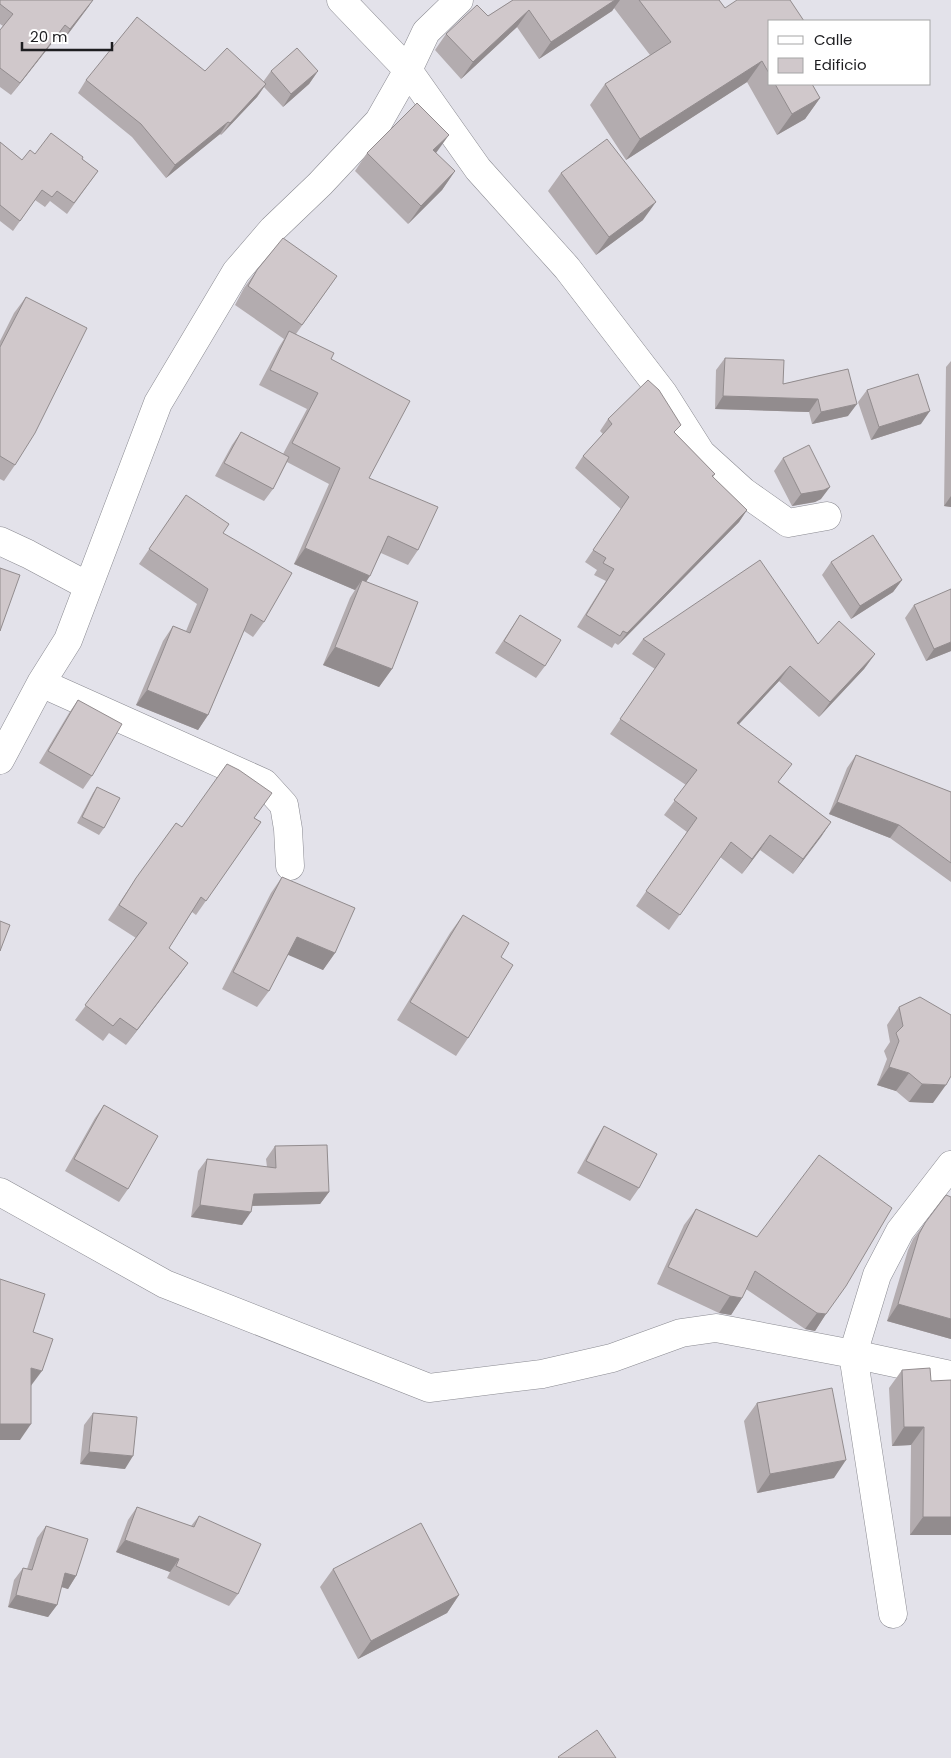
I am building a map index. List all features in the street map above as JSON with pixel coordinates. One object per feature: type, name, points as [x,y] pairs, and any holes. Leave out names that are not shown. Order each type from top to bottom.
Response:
[{"type":"street","points":[[341,0],[408,70],[478,169],[567,268],[663,393],[701,453],[744,492],[788,523],[827,516]]},
{"type":"street","points":[[0,760],[68,640],[158,403],[236,272],[274,229],[320,184],[378,121],[408,70],[426,32],[458,0]]},
{"type":"street","points":[[0,541],[88,586]]},
{"type":"street","points":[[42,683],[264,783],[284,805],[288,829],[290,866]]},
{"type":"street","points":[[893,1614],[854,1354],[877,1275],[900,1231],[951,1165]]},
{"type":"street","points":[[0,1192],[165,1284],[429,1388],[542,1374],[612,1358],[681,1333],[716,1328],[854,1354],[951,1375]]},
{"type":"building","points":[[0,0],[93,0],[70,29],[65,25],[20,83],[0,68],[0,30],[13,14],[0,4]]},
{"type":"building","points":[[513,0],[615,0],[551,42],[529,10],[473,62],[446,34],[477,5],[488,16]]},
{"type":"building","points":[[639,0],[719,0],[725,8],[737,0],[790,0],[803,20],[768,20],[768,72],[762,61],[640,139],[605,84],[671,42]]},
{"type":"building","points":[[137,17],[205,71],[227,48],[266,84],[230,123],[228,122],[175,165],[141,124],[86,80]]},
{"type":"building","points":[[297,48],[318,71],[291,94],[271,71]]},
{"type":"building","points":[[776,85],[813,85],[820,98],[792,114]]},
{"type":"building","points":[[417,103],[449,135],[433,150],[455,171],[421,206],[367,153]]},
{"type":"building","points":[[51,133],[98,171],[74,203],[57,191],[52,197],[42,190],[20,221],[0,205],[0,142],[22,160],[30,150],[35,154]]},
{"type":"building","points":[[607,139],[656,202],[609,237],[561,173]]},
{"type":"building","points":[[283,238],[337,276],[302,325],[248,286],[257,270]]},
{"type":"building","points":[[26,297],[87,328],[35,433],[15,465],[0,456],[0,347]]},
{"type":"building","points":[[289,331],[334,353],[331,359],[410,401],[369,478],[438,507],[418,550],[388,536],[370,576],[305,548],[340,468],[292,443],[318,393],[270,370]]},
{"type":"building","points":[[725,358],[784,360],[783,384],[848,369],[857,404],[821,412],[818,399],[723,396]]},
{"type":"building","points":[[918,374],[930,411],[879,427],[867,390]]},
{"type":"building","points":[[648,380],[659,390],[681,425],[674,432],[715,474],[712,476],[747,510],[627,633],[623,631],[620,636],[586,615],[614,569],[603,563],[606,558],[593,550],[629,497],[583,456],[612,424],[608,419]]},
{"type":"building","points":[[241,432],[289,457],[273,489],[224,463]]},
{"type":"building","points":[[809,445],[830,487],[824,490],[801,494],[783,458]]},
{"type":"building","points":[[186,495],[229,524],[223,533],[292,573],[264,622],[251,614],[208,715],[147,690],[173,626],[190,633],[208,589],[149,549]]},
{"type":"building","points":[[873,535],[902,580],[860,606],[831,562]]},
{"type":"building","points":[[760,560],[818,644],[839,621],[875,654],[830,702],[790,666],[737,723],[792,764],[778,782],[831,822],[803,859],[770,835],[752,859],[731,842],[680,915],[646,891],[697,818],[674,800],[697,770],[620,719],[665,654],[643,639]]},
{"type":"building","points":[[0,568],[20,575],[0,631]]},
{"type":"building","points":[[362,580],[418,602],[392,669],[335,647]]},
{"type":"building","points":[[951,589],[951,642],[934,649],[914,605]]},
{"type":"building","points":[[520,615],[561,640],[545,666],[504,641]]},
{"type":"building","points":[[78,700],[122,724],[92,776],[48,751]]},
{"type":"building","points":[[856,755],[951,792],[951,863],[899,825],[837,802]]},
{"type":"building","points":[[227,764],[272,793],[254,818],[261,822],[206,901],[201,897],[169,948],[188,963],[137,1030],[120,1018],[113,1026],[85,1005],[147,923],[119,905],[176,823],[182,827]]},
{"type":"building","points":[[97,787],[120,798],[104,828],[82,817]]},
{"type":"building","points":[[282,877],[355,908],[335,953],[297,937],[269,991],[233,972]]},
{"type":"building","points":[[463,915],[509,943],[501,957],[513,965],[468,1038],[410,1002]]},
{"type":"building","points":[[0,921],[10,925],[0,951]]},
{"type":"building","points":[[920,997],[951,1015],[951,1076],[946,1085],[922,1084],[909,1073],[889,1067],[899,1041],[896,1033],[903,1026],[899,1007]]},
{"type":"building","points":[[104,1105],[158,1136],[128,1189],[74,1159]]},
{"type":"building","points":[[604,1126],[657,1154],[639,1188],[586,1161]]},
{"type":"building","points":[[327,1145],[329,1192],[254,1194],[251,1212],[200,1205],[207,1159],[276,1168],[275,1146]]},
{"type":"building","points":[[819,1155],[892,1208],[846,1286],[826,1314],[817,1313],[755,1271],[742,1298],[730,1296],[668,1267],[696,1209],[757,1237]]},
{"type":"building","points":[[946,1195],[951,1197],[951,1319],[898,1304],[919,1234]]},
{"type":"building","points":[[0,1279],[45,1294],[33,1332],[53,1339],[42,1371],[31,1368],[31,1424],[0,1424]]},
{"type":"building","points":[[930,1368],[931,1381],[951,1380],[951,1517],[923,1517],[924,1427],[904,1427],[902,1370]]},
{"type":"building","points":[[832,1388],[846,1460],[770,1474],[757,1403]]},
{"type":"building","points":[[93,1413],[137,1417],[133,1456],[89,1452]]},
{"type":"building","points":[[137,1507],[194,1527],[199,1516],[261,1544],[238,1594],[176,1566],[179,1559],[125,1540]]},
{"type":"building","points":[[421,1523],[459,1595],[371,1641],[333,1569]]},
{"type":"building","points":[[46,1526],[88,1539],[76,1576],[65,1573],[57,1605],[16,1595],[23,1568],[32,1570]]},
{"type":"building","points":[[597,1730],[616,1758],[558,1757]]}]
